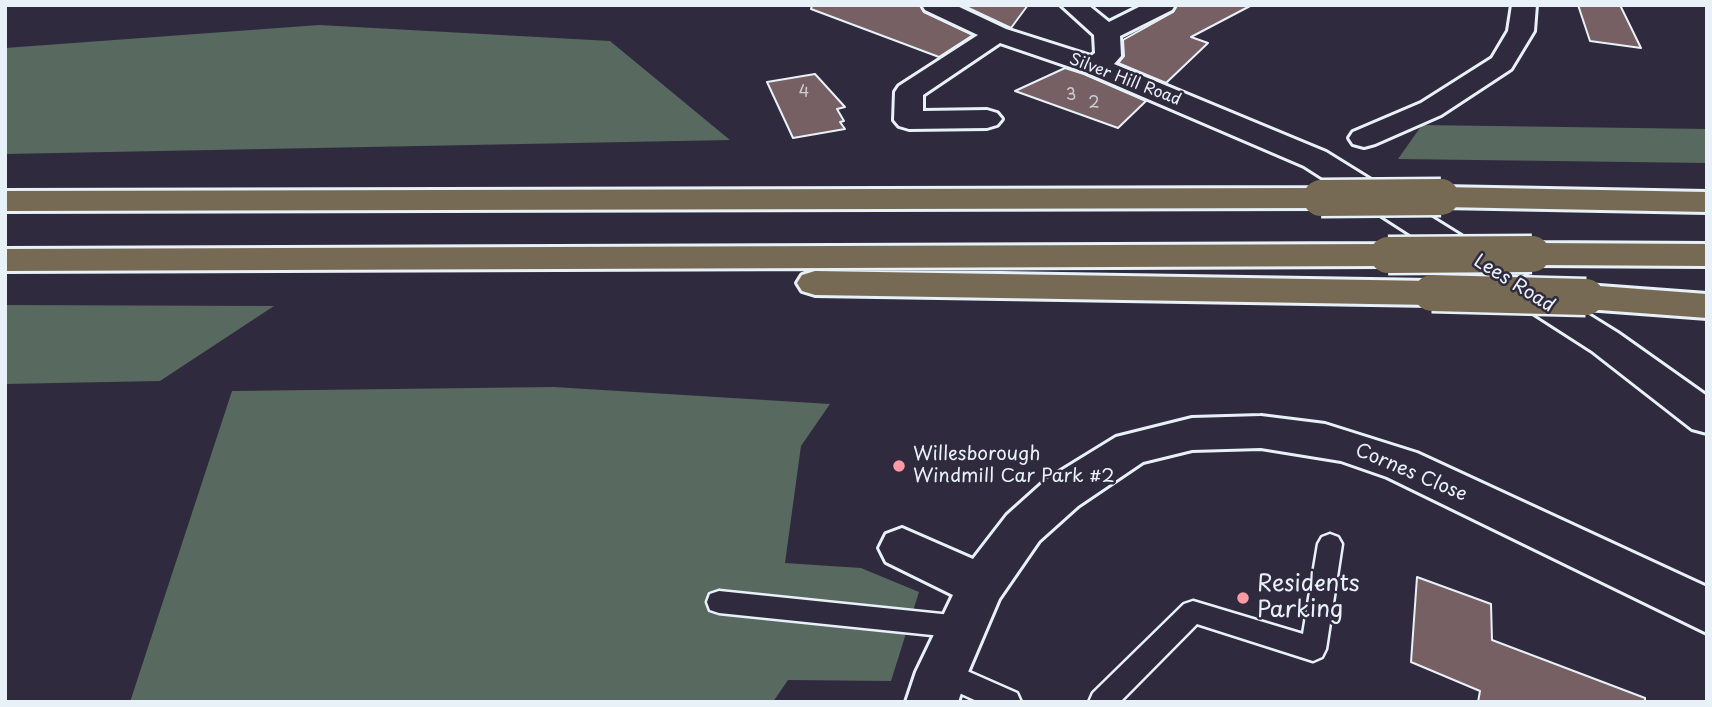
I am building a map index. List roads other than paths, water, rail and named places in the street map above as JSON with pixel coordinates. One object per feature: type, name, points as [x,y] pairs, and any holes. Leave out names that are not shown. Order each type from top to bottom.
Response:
[{"type":"highway","points":[[5,201],[1441,197],[1707,202]]},
{"type":"highway","points":[[5,260],[1707,255]]},
{"type":"highway","points":[[376,258],[654,280],[1432,293],[1586,297],[1707,306]]},
{"type":"street","name":"Silver Hill Road","points":[[934,5],[998,34],[1095,66],[1315,159]]},
{"type":"street","points":[[1073,5],[1107,33],[1108,56],[1095,66]]},
{"type":"street","points":[[1107,33],[1163,5]]},
{"type":"street","points":[[1364,138],[1431,109],[1502,63],[1521,31],[1524,5]]},
{"type":"street","points":[[987,119],[909,120],[909,92],[998,34]]},
{"type":"street","name":"Lees Road","points":[[1315,159],[1605,342],[1707,418]]},
{"type":"street","name":"Cornes Close","points":[[937,687],[971,606],[1023,528],[1062,493],[1131,449],[1192,434],[1261,432],[1325,439],[1402,465],[1707,611]]},
{"type":"street","points":[[892,543],[971,606]]},
{"type":"lane","points":[[1102,702],[1193,612],[1313,649],[1330,544]]},
{"type":"lane","points":[[719,602],[971,606]]},
{"type":"lane","points":[[937,687],[1008,702]]},
{"type":"place","name":"Willesborough Windmill Car Park #2","points":[[899,466]]},
{"type":"place","name":"Residents Parking","points":[[1243,598]]}]
